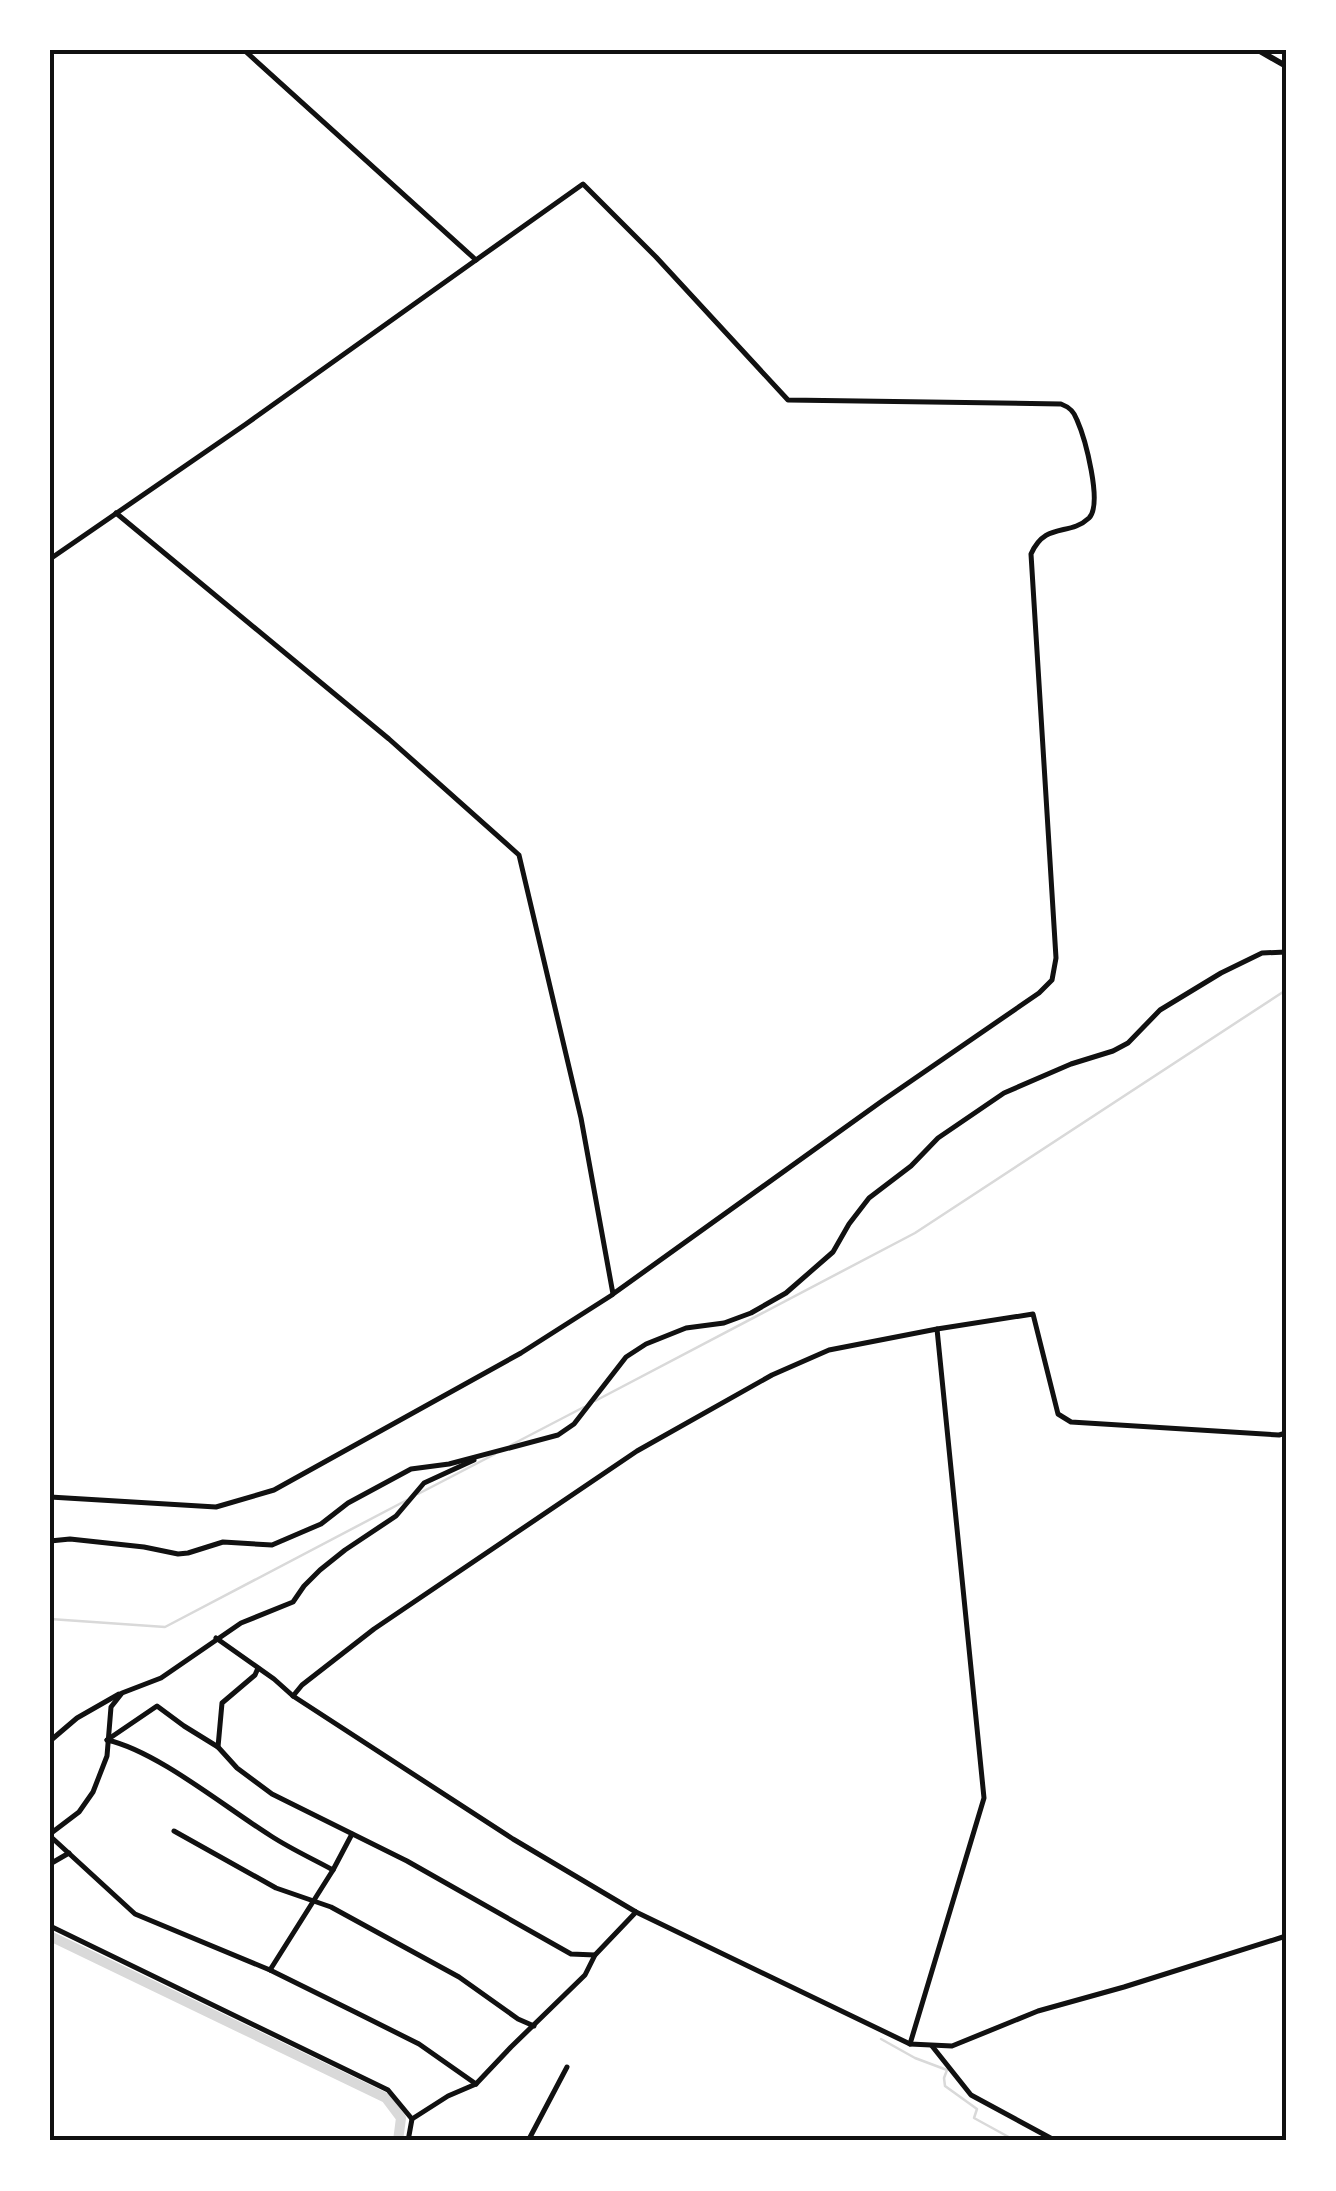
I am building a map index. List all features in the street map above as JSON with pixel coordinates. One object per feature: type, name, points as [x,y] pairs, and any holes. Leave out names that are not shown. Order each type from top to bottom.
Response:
[{"type":"street","points":[[244,50],[476,260]]},
{"type":"street","points":[[1258,50],[1286,66]]},
{"type":"street","points":[[50,559],[583,184],[788,400],[1061,404],[1070,408],[1077,420],[1096,490],[1092,515],[1037,541],[1031,554],[1056,958],[1052,980],[613,1294],[521,1352],[274,1490],[216,1506],[50,1496]]},
{"type":"street","points":[[116,513],[389,740],[519,855],[581,1118],[613,1294]]},
{"type":"street","points":[[50,1541],[70,1539],[178,1554],[223,1542],[272,1544],[321,1524],[348,1503],[411,1469],[449,1464],[558,1435],[574,1424],[626,1357],[646,1344],[686,1328],[724,1323],[786,1293],[833,1252],[869,1198],[911,1166],[938,1138],[1004,1093],[1128,1043],[1160,1010],[1220,974],[1262,954],[1286,952]]},
{"type":"street","points":[[293,1696],[374,1629],[636,1451],[772,1374],[829,1350],[1034,1314],[1058,1414],[1071,1422],[1286,1433]]},
{"type":"street","points":[[910,2044],[984,1798],[937,1328]]},
{"type":"street","points":[[50,1741],[76,1718],[122,1692],[161,1678],[241,1623],[293,1602],[320,1570],[396,1516],[424,1483],[481,1455]]},
{"type":"street","points":[[216,1638],[293,1696],[513,1840],[636,1912],[910,2044],[952,2046],[1038,2011],[1286,1936]]},
{"type":"street","points":[[218,1747],[222,1703],[258,1668]]},
{"type":"street","points":[[122,1692],[111,1707],[108,1756],[92,1792],[79,1812],[50,1835],[135,1914],[270,1970],[419,2044],[476,2084]]},
{"type":"street","points":[[108,1740],[157,1706],[218,1747],[237,1768],[272,1794],[406,1861],[572,1954],[595,1955]]},
{"type":"street","points":[[108,1740],[166,1767],[273,1838],[334,1870]]},
{"type":"street","points":[[174,1831],[276,1888],[330,1907],[459,1977],[534,2026]]},
{"type":"street","points":[[270,1970],[334,1870],[352,1834]]},
{"type":"street","points":[[50,1864],[70,1853]]},
{"type":"street","points":[[408,2141],[412,2119],[476,2084],[585,1976],[595,1955],[636,1912]]},
{"type":"street","points":[[50,1926],[388,2090],[412,2119]]},
{"type":"street","points":[[932,2046],[971,2095],[1056,2141]]},
{"type":"street","points":[[528,2141],[567,2068]]},
{"type":"waterway","points":[[595,1401],[915,1233],[1286,990]]},
{"type":"waterway","points":[[511,1445],[584,1407]]},
{"type":"waterway","points":[[418,1494],[495,1454]]},
{"type":"waterway","points":[[50,1619],[165,1627],[407,1500]]},
{"type":"waterway","points":[[50,1936],[386,2098],[401,2118],[398,2141]]},
{"type":"waterway","points":[[881,2039],[947,2070],[945,2086],[977,2109],[974,2118],[1016,2141]]}]
